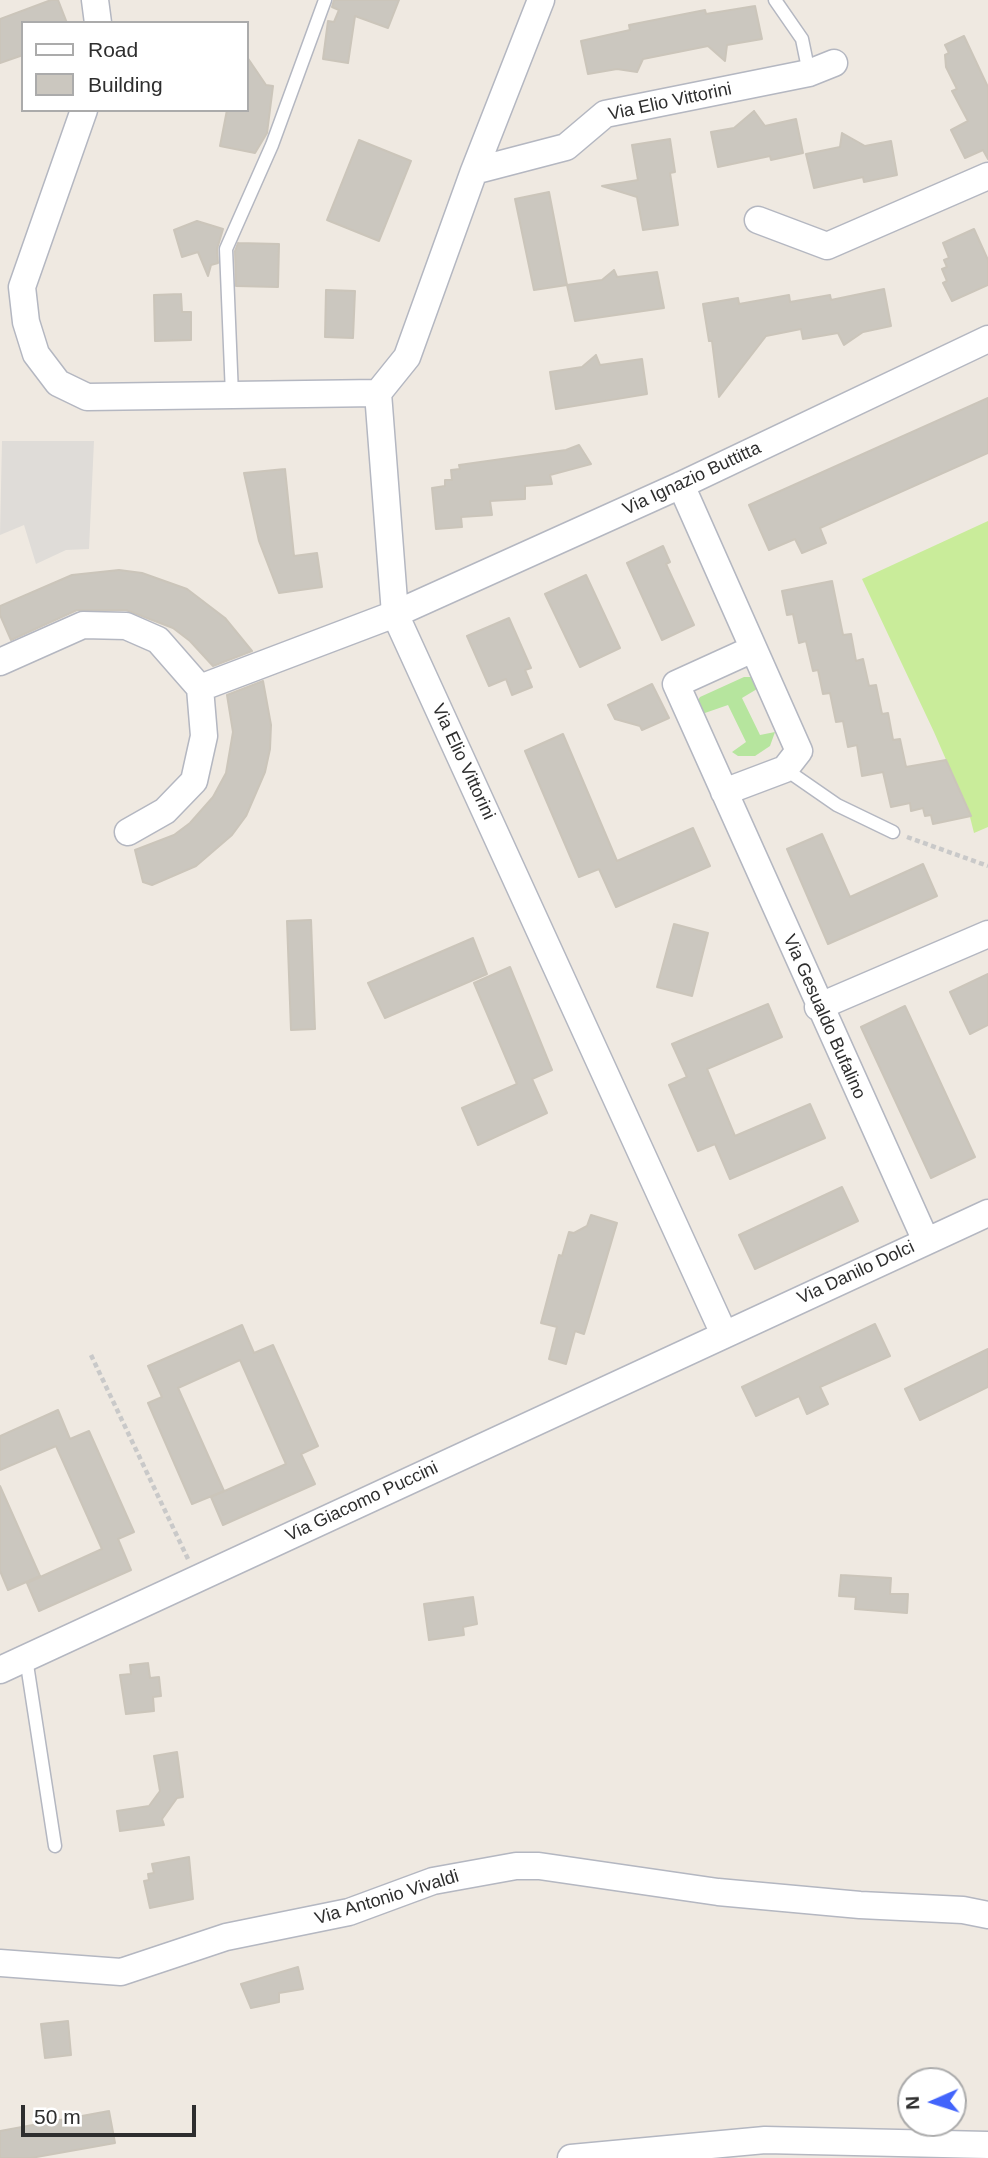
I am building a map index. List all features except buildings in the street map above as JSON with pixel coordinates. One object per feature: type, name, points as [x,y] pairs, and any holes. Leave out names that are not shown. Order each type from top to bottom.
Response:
[{"type":"street","points":[[95,0],[98,21]]},
{"type":"street","points":[[84,112],[22,287],[26,322],[36,354],[58,383],[88,397],[378,393],[407,357],[474,171],[541,0]]},
{"type":"street","name":"Via Elio Vittorini","points":[[474,171],[566,146],[605,114],[809,73],[834,62]]},
{"type":"street","points":[[758,220],[827,246],[988,176]]},
{"type":"street","name":"Via Ignazio Buttitta","points":[[200,688],[395,614],[681,485],[988,339]]},
{"type":"street","name":"Via Elio Vittorini","points":[[378,393],[395,614],[724,1334]]},
{"type":"street","points":[[681,485],[799,751],[785,769],[724,792]]},
{"type":"street","points":[[0,662],[83,625],[126,626],[158,640],[200,688],[204,736],[194,781],[165,811],[128,832]]},
{"type":"street","name":"Via Gesualdo Bufalino","points":[[753,649],[676,684],[818,1007],[926,1241]]},
{"type":"street","points":[[818,1007],[988,934]]},
{"type":"street","name":"Via Danilo Dolci","points":[[724,1334],[988,1213]]},
{"type":"street","name":"Via Giacomo Puccini","points":[[0,1671],[724,1334]]},
{"type":"street","name":"Via Antonio Vivaldi","points":[[0,1963],[121,1972],[226,1937],[349,1912],[433,1881],[516,1866],[539,1866],[731,1894],[963,1910],[988,1915]]},
{"type":"street","points":[[571,2158],[765,2140],[988,2145]]},
{"type":"lane","points":[[232,395],[226,249],[272,145],[325,0]]},
{"type":"lane","points":[[775,0],[802,39],[809,73]]},
{"type":"lane","points":[[785,769],[837,805],[893,832]]},
{"type":"lane","points":[[26,1658],[55,1846]]},
{"type":"path","points":[[893,832],[988,866]]},
{"type":"path","points":[[91,1355],[197,1579]]},
{"type":"green space","points":[[988,521],[988,827],[974,833],[967,805],[961,806],[957,785],[934,732],[862,579]]},
{"type":"green space","points":[[744,677],[751,677],[756,684],[757,689],[742,698],[760,735],[775,732],[770,746],[755,756],[738,756],[732,752],[746,742],[728,705],[702,714],[697,702],[700,697]]},
{"type":"shaded area","points":[[2,441],[94,441],[89,549],[66,550],[36,564],[24,525],[0,535]]}]
